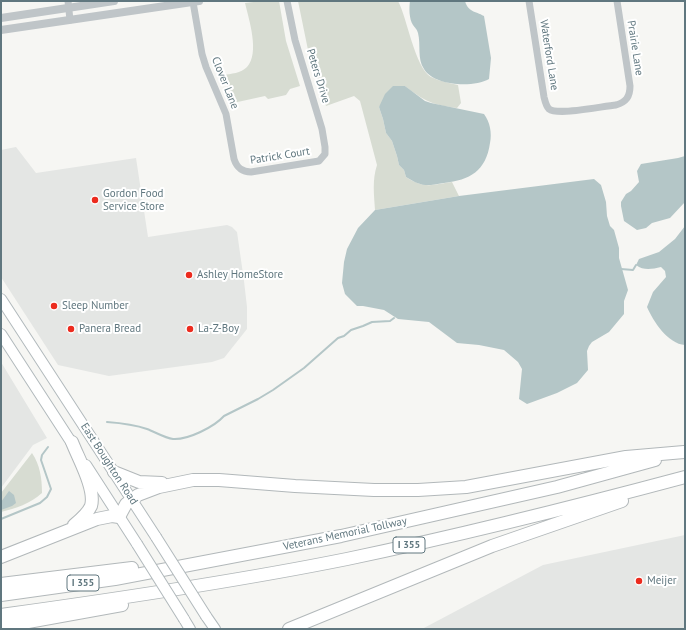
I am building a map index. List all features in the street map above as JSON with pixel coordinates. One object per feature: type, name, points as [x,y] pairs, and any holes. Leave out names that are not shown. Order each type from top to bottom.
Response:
[{"type":"highway","points":[[68,531],[87,512],[92,500],[90,485],[72,442]]},
{"type":"highway","points":[[1,556],[103,517],[119,517],[126,504],[132,498],[173,483],[193,480],[219,480],[374,490],[458,488],[626,457],[684,452]]},
{"type":"highway","name":"Veterans Memorial Tollway","points":[[1,595],[116,579],[342,536],[557,487],[684,452]]},
{"type":"highway","points":[[114,472],[139,482],[173,483]]},
{"type":"highway","name":"Veterans Memorial Tollway","points":[[1,615],[157,593],[347,559],[568,508],[685,478]]},
{"type":"highway","points":[[289,629],[492,546],[611,505],[658,485]]},
{"type":"highway","points":[[1,584],[132,568],[166,569]]},
{"type":"highway","points":[[1,626],[130,604],[157,593]]},
{"type":"main road","name":"East Boughton Road","points":[[1,300],[132,498],[215,629]]},
{"type":"main road","name":"East Boughton Road","points":[[1,334],[72,442],[190,629]]},
{"type":"street","points":[[1,18],[68,4],[114,1]]},
{"type":"street","points":[[1,30],[196,1]]},
{"type":"street","name":"Clover Lane","points":[[196,1],[202,54],[206,68],[226,114],[234,159],[240,170]]},
{"type":"street","name":"Peters Drive","points":[[288,1],[296,40],[326,147],[325,154],[322,158]]},
{"type":"street","name":"Waterford Lane","points":[[529,1],[544,97],[550,110],[560,112],[622,103],[627,99]]},
{"type":"street","name":"Prairie Lane","points":[[617,1],[630,86],[630,93],[627,99]]},
{"type":"street","points":[[68,4],[70,20]]},
{"type":"street","name":"Patrick Court","points":[[240,170],[251,172],[319,161],[322,158]]},
{"type":"shaded area","points":[[279,1],[286,41],[300,86],[290,89],[286,95],[268,99],[265,96],[233,103],[223,75],[242,71],[251,61],[253,45],[251,27],[245,3]]},
{"type":"shaded area","points":[[298,1],[398,1],[420,64],[425,72],[431,77],[458,85],[461,103],[457,108],[435,104],[423,99],[405,86],[379,107],[386,133],[392,141],[399,165],[404,170],[406,177],[423,185],[452,182],[459,196],[375,210],[374,182],[377,165],[360,101],[354,96],[326,106],[308,50]]},
{"type":"shaded area","points":[[410,1],[465,1],[466,5],[472,11],[484,16],[491,58],[489,79],[474,84],[454,84],[436,79],[429,75],[422,65],[418,33],[410,17]]},
{"type":"shaded area","points":[[393,86],[405,86],[425,101],[431,103],[484,114],[489,124],[491,139],[488,153],[481,167],[469,176],[462,179],[433,185],[416,183],[406,177],[404,170],[399,165],[392,141],[386,133],[379,107],[385,94]]},
{"type":"shaded area","points":[[16,147],[36,173],[136,158],[148,237],[227,225],[232,227],[237,232],[247,307],[247,329],[224,358],[212,362],[109,376],[58,365],[1,277],[1,150]]},
{"type":"shaded area","points":[[685,156],[685,202],[670,218],[652,223],[646,228],[637,230],[624,221],[621,202],[626,194],[639,182],[637,171],[641,164]]},
{"type":"shaded area","points":[[594,179],[601,185],[606,202],[607,216],[610,226],[614,230],[619,248],[619,258],[628,290],[624,301],[624,314],[609,332],[592,342],[589,346],[587,351],[588,370],[577,383],[557,393],[527,404],[519,399],[522,369],[518,362],[504,350],[479,345],[457,343],[429,322],[398,319],[384,310],[357,306],[345,294],[342,283],[347,249],[358,228],[375,210],[459,196]]},
{"type":"shaded area","points":[[685,226],[685,345],[673,341],[662,331],[653,319],[647,307],[653,292],[666,277],[665,271],[661,267],[645,269],[636,265],[639,259],[659,252],[675,239]]},
{"type":"shaded area","points":[[1,362],[47,438],[33,445],[1,488]]},
{"type":"shaded area","points":[[32,453],[40,472],[42,493],[28,503],[1,512],[1,493]]},
{"type":"shaded area","points":[[9,491],[14,495],[16,503],[1,510],[1,502]]},
{"type":"shaded area","points":[[685,535],[685,629],[422,629],[543,565]]},
{"type":"waterway","points":[[621,269],[633,270],[636,265]]},
{"type":"waterway","points":[[107,422],[137,426],[173,439],[193,435],[214,424],[224,416],[273,390],[304,368],[338,338],[344,336],[351,330],[372,322],[390,321],[394,318]]},
{"type":"waterway","points":[[1,519],[40,503],[47,497],[51,489],[41,460],[42,455],[48,447]]},
{"type":"place","name":"Gordon Food Service Store","points":[[95,200]]},
{"type":"place","name":"Ashley HomeStore","points":[[189,275]]},
{"type":"place","name":"Sleep Number","points":[[54,306]]},
{"type":"place","name":"Panera Bread","points":[[71,329]]},
{"type":"place","name":"La-Z-Boy","points":[[190,329]]},
{"type":"place","name":"Meijer","points":[[639,581]]}]
